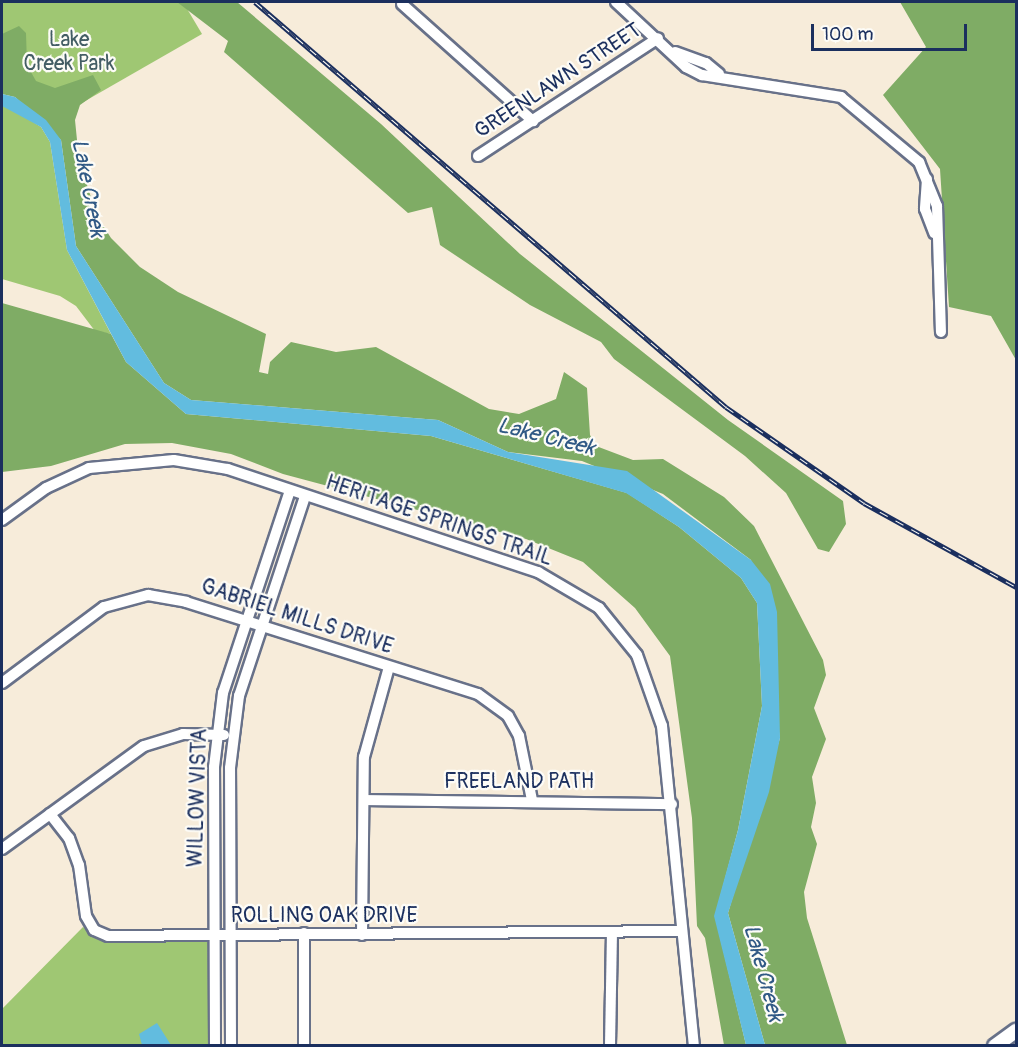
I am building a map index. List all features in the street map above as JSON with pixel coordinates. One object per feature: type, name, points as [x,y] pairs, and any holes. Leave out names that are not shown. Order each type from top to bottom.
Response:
[{"type":"main road","points":[[995,1046],[1016,1032]]},
{"type":"street","points":[[616,2],[675,52],[686,67],[850,101],[919,162],[927,179],[925,209],[934,233],[941,332]]},
{"type":"street","points":[[402,4],[533,121]]},
{"type":"street","name":"GREENLAWN STREET","points":[[478,156],[658,38]]},
{"type":"street","name":"HERITAGE SPRINGS TRAIL","points":[[2,520],[46,488],[89,468],[135,460],[228,470],[538,572],[599,608],[630,641],[651,684],[672,804],[672,863],[682,931],[694,1046]]},
{"type":"street","name":"WILLOW VISTA","points":[[215,1046],[214,936],[218,735],[223,693],[290,491]]},
{"type":"street","name":"WILLOW VISTA","points":[[231,1046],[229,936],[234,735],[238,696],[305,496]]},
{"type":"street","name":"GABRIEL MILLS DRIVE","points":[[2,683],[104,607],[148,595],[247,618],[389,667],[478,694],[508,716],[526,754],[532,800]]},
{"type":"street","points":[[362,935],[367,737],[389,667]]},
{"type":"street","points":[[2,849],[144,746],[183,734],[234,735]]},
{"type":"street","name":"FREELAND PATH","points":[[367,800],[532,800],[672,804]]},
{"type":"street","name":"ROLLING OAK DRIVE","points":[[50,814],[69,838],[94,930],[108,936],[229,936],[304,933],[362,935],[612,934],[682,931]]},
{"type":"street","points":[[304,933],[304,1046]]},
{"type":"street","points":[[610,1046],[612,934]]},
{"type":"green space","name":"Lake Creek Park","points":[[2,2],[183,2],[202,34],[66,112],[2,68]]},
{"type":"green space","points":[[177,2],[237,2],[381,124],[520,254],[728,420],[843,501],[846,524],[829,552],[818,549],[786,493],[745,456],[614,359],[601,342],[530,305],[440,245],[432,207],[408,213],[224,52],[228,41]]},
{"type":"green space","points":[[900,2],[1016,2],[1016,360],[991,316],[949,307],[940,169],[883,95],[926,47]]},
{"type":"green space","points":[[19,26],[26,33],[27,65],[36,81],[55,88],[93,75],[101,90],[80,105],[75,120],[79,160],[97,216],[111,238],[140,267],[178,292],[266,334],[259,372],[268,374],[270,362],[291,342],[336,352],[376,347],[489,409],[519,414],[556,399],[564,372],[587,388],[590,435],[596,446],[633,460],[663,459],[724,497],[754,526],[823,660],[826,675],[814,708],[826,739],[812,777],[816,803],[811,827],[817,844],[804,892],[807,918],[847,1045],[765,1045],[728,913],[780,738],[751,560],[663,494],[582,461],[508,452],[438,420],[191,400],[164,383],[76,246],[61,140],[15,97],[2,94],[2,34]]},
{"type":"green space","points":[[6,105],[41,127],[50,142],[67,250],[111,334],[95,331],[76,306],[60,296],[2,279],[2,106]]},
{"type":"green space","points":[[2,303],[111,334],[126,362],[186,414],[431,436],[627,493],[679,527],[741,578],[757,603],[762,706],[738,830],[715,916],[746,1045],[724,1045],[705,938],[697,926],[692,818],[670,656],[635,608],[583,562],[526,539],[283,474],[231,454],[172,443],[125,444],[51,466],[2,472]]},
{"type":"green space","points":[[83,927],[106,941],[211,942],[212,1045],[2,1046],[2,1009]]},
{"type":"water","points":[[2,94],[15,97],[46,120],[61,140],[76,246],[164,383],[191,400],[438,420],[508,452],[627,471],[751,560],[770,584],[777,612],[780,738],[769,792],[728,913],[765,1045],[746,1045],[714,916],[738,830],[762,706],[757,603],[741,578],[679,527],[626,493],[431,436],[186,414],[126,362],[67,250],[50,142],[41,127],[2,106]]},
{"type":"water","points":[[157,1023],[171,1045],[142,1045],[139,1034]]},
{"type":"railway","points":[[255,2],[726,407],[864,503],[1016,587]]},
{"type":"water label","name":"Lake Creek","points":[[88,188]]},
{"type":"water label","name":"Lake Creek","points":[[546,437]]},
{"type":"water label","name":"Lake Creek","points":[[763,973]]}]
